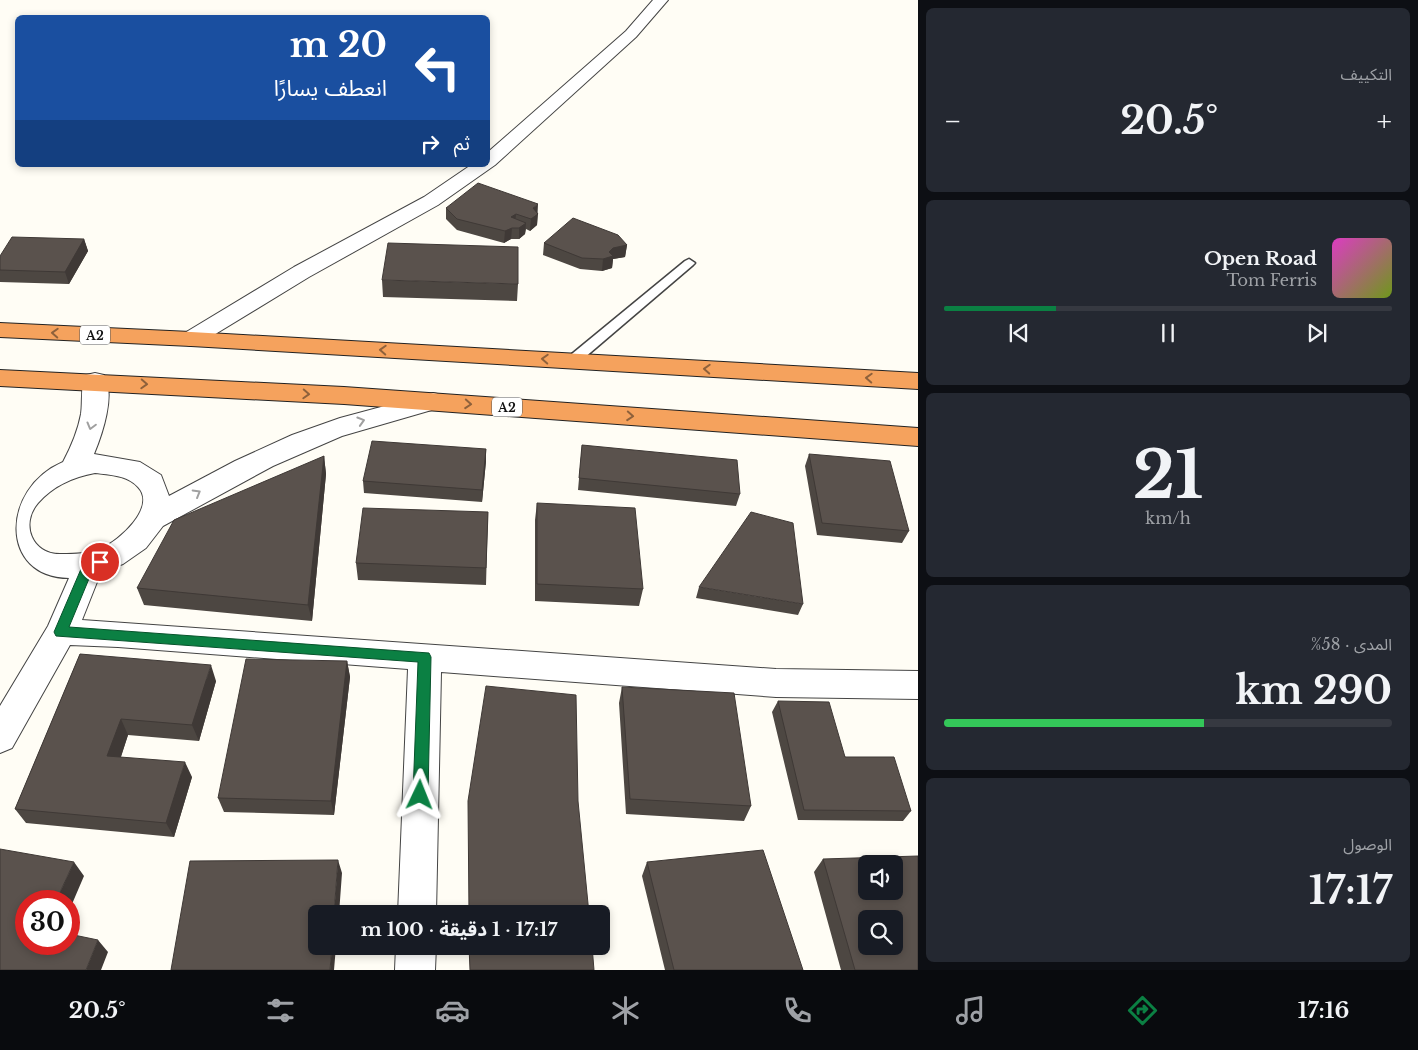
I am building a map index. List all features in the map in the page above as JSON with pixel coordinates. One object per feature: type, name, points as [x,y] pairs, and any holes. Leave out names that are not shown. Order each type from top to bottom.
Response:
[{"type":"highway","name":"A2","points":[[0,330],[191,339],[918,381]]},
{"type":"highway","name":"A2","points":[[0,378],[95,381],[433,402],[918,437]]},
{"type":"street","points":[[490,159],[631,34],[661,0]]},
{"type":"street","points":[[191,339],[338,251],[382,230],[424,206],[479,167]]},
{"type":"street","points":[[74,468],[90,431],[96,397],[95,381]]},
{"type":"street","points":[[154,518],[210,486],[302,442],[345,426],[433,402]]},
{"type":"street","points":[[95,463],[114,464],[132,468],[145,476],[154,488],[158,502],[154,518],[145,533],[130,547],[111,558],[89,566],[66,568],[46,565],[29,558],[18,546],[8,518],[37,487],[54,475],[95,463]]},
{"type":"street","points":[[0,738],[61,632],[89,566]]},
{"type":"street","points":[[61,632],[776,683],[918,685]]},
{"type":"street","points":[[417,905],[424,657]]},
{"type":"street","points":[[416,955],[416,970]]},
{"type":"lane","points":[[572,361],[690,263]]},
{"type":"building","points":[[478,183],[538,204],[533,208],[538,214],[531,219],[516,214],[511,217],[526,223],[519,228],[505,231],[457,219],[446,208]]},
{"type":"building","points":[[573,218],[618,235],[627,245],[613,248],[609,252],[613,256],[603,259],[582,258],[544,243]]},
{"type":"building","points":[[12,237],[84,239],[65,272],[0,270],[0,256]]},
{"type":"building","points":[[388,243],[518,247],[518,284],[382,280]]},
{"type":"building","points":[[372,441],[486,449],[482,490],[363,481]]},
{"type":"building","points":[[582,445],[737,460],[740,494],[579,478]]},
{"type":"building","points":[[809,454],[890,461],[909,531],[822,523]]},
{"type":"building","points":[[324,456],[308,605],[137,588],[174,520]]},
{"type":"building","points":[[537,503],[635,508],[643,589],[537,584]]},
{"type":"building","points":[[363,508],[488,512],[486,568],[356,563]]},
{"type":"building","points":[[751,512],[793,523],[803,604],[699,587]]},
{"type":"building","points":[[80,654],[211,665],[192,725],[121,719],[107,756],[185,762],[166,823],[15,809]]},
{"type":"building","points":[[246,659],[347,661],[331,801],[218,798]]},
{"type":"building","points":[[486,686],[576,695],[578,801],[588,905],[469,905],[468,801]]},
{"type":"building","points":[[622,687],[734,693],[751,806],[630,799]]},
{"type":"building","points":[[778,701],[829,702],[845,757],[894,757],[911,811],[804,810]]},
{"type":"building","points":[[0,849],[74,862],[61,890],[15,890],[15,955],[80,955],[80,936],[98,940],[86,970],[0,970]]},
{"type":"building","points":[[763,850],[803,970],[674,970],[647,862]]},
{"type":"building","points":[[903,856],[918,856],[918,970],[855,970],[823,859],[858,858],[858,900],[903,900]]},
{"type":"building","points":[[338,860],[335,905],[308,905],[308,955],[331,955],[330,970],[171,970],[190,861]]},
{"type":"building","points":[[469,955],[593,955],[594,970],[470,970]]},
{"type":"route","points":[[100,562],[89,566],[61,632],[118,634],[424,657],[420,795]]}]
